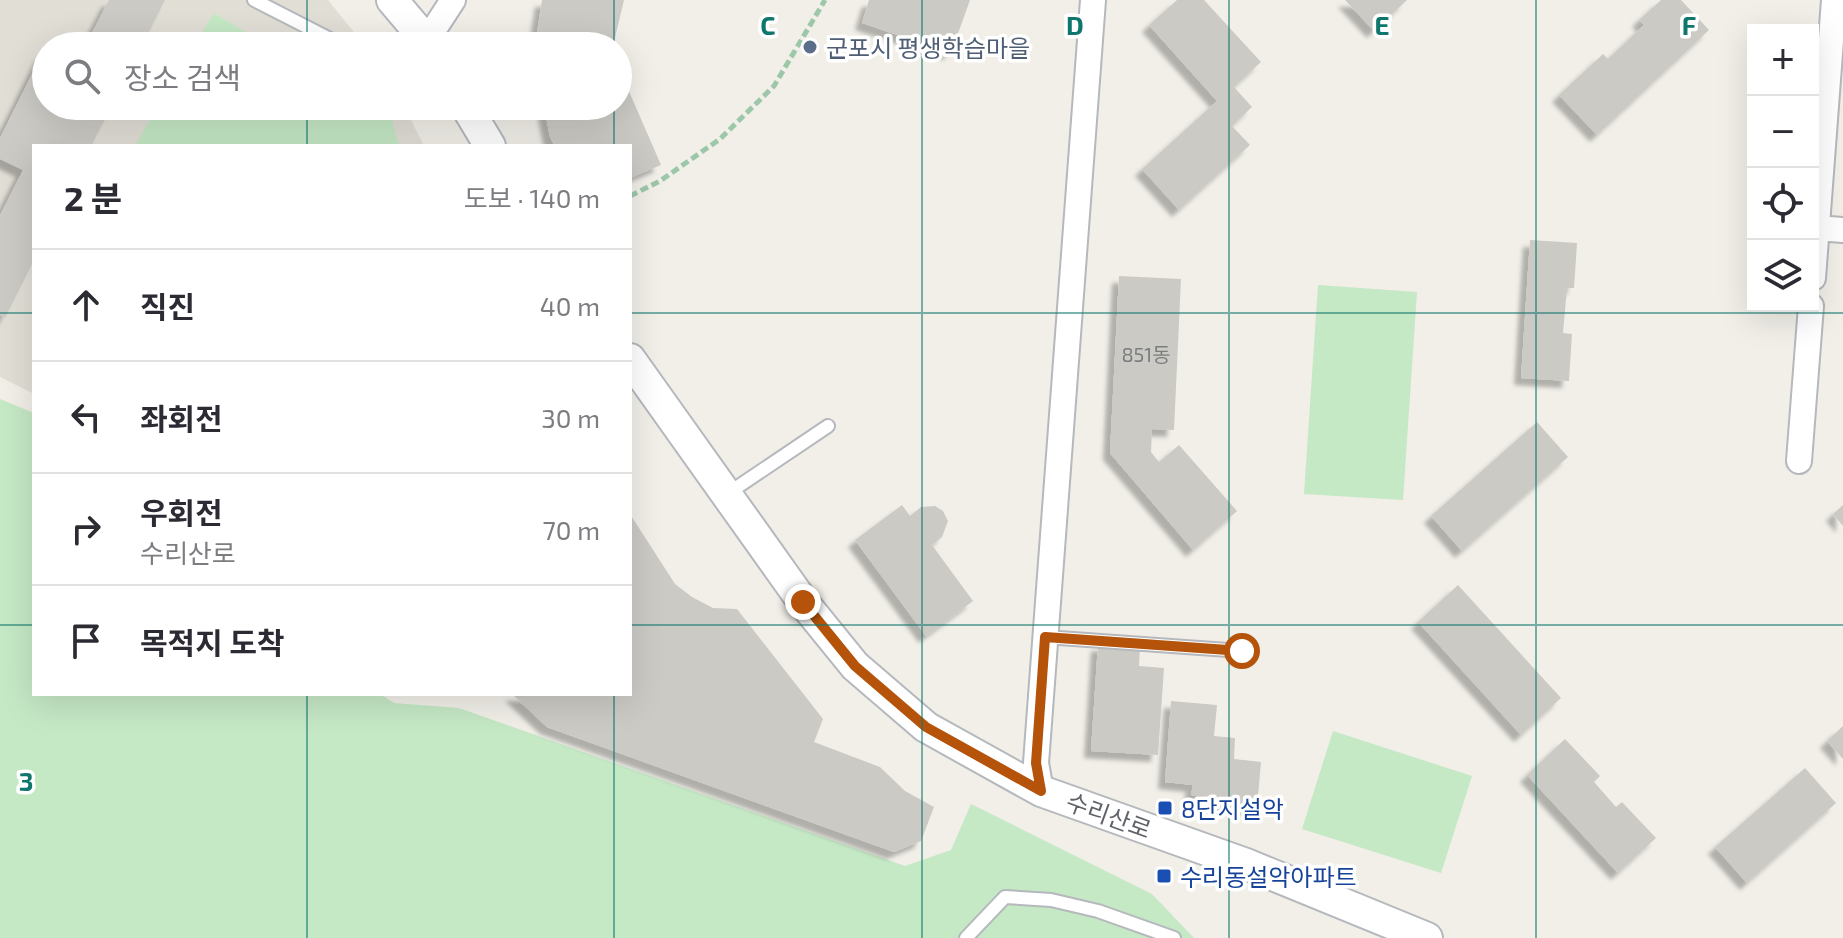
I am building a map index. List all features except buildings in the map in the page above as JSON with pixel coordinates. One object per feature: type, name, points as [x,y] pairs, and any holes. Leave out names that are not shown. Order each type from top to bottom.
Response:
[{"type":"street","points":[[392,0],[420,32]]},
{"type":"street","points":[[435,32],[453,0]]},
{"type":"street","points":[[1041,791],[1036,763],[1093,0]]},
{"type":"street","points":[[1819,201],[1834,0]]},
{"type":"street","points":[[474,120],[489,144]]},
{"type":"street","points":[[1819,228],[1843,230]]},
{"type":"street","points":[[1799,461],[1811,312]]},
{"type":"street","name":"수리산로","points":[[632,362],[803,602],[855,666],[926,727],[1041,791],[1246,864],[1427,938]]},
{"type":"lane","points":[[254,0],[317,32]]},
{"type":"lane","points":[[727,494],[828,426]]},
{"type":"lane","points":[[1045,637],[1242,651]]},
{"type":"lane","points":[[966,938],[1005,897],[1051,900],[1098,911],[1174,938]]},
{"type":"path","points":[[632,195],[660,181],[720,139],[774,86],[825,0]]},
{"type":"shaded area","points":[[0,0],[328,0],[354,32],[32,32],[32,120],[411,120],[423,144],[32,144],[32,393],[0,377]]},
{"type":"green space","points":[[214,13],[246,32],[202,32]]},
{"type":"green space","points":[[150,120],[392,120],[398,144],[136,144]]},
{"type":"green space","points":[[1318,285],[1417,292],[1403,500],[1304,494]]},
{"type":"green space","points":[[0,399],[32,412],[32,696],[383,696],[394,703],[459,708],[905,866],[951,850],[971,804],[1152,894],[1194,938],[0,938]]},
{"type":"green space","points":[[1333,731],[1472,776],[1441,873],[1302,829]]},
{"type":"place","name":"군포시 평생학습마을","points":[[810,47]]},
{"type":"place","name":"8단지설악","points":[[1165,808]]},
{"type":"place","name":"수리동설악아파트","points":[[1164,876]]},
{"type":"route","points":[[803,602],[855,666],[926,727],[1041,791],[1036,763],[1045,637],[1242,651]]}]
